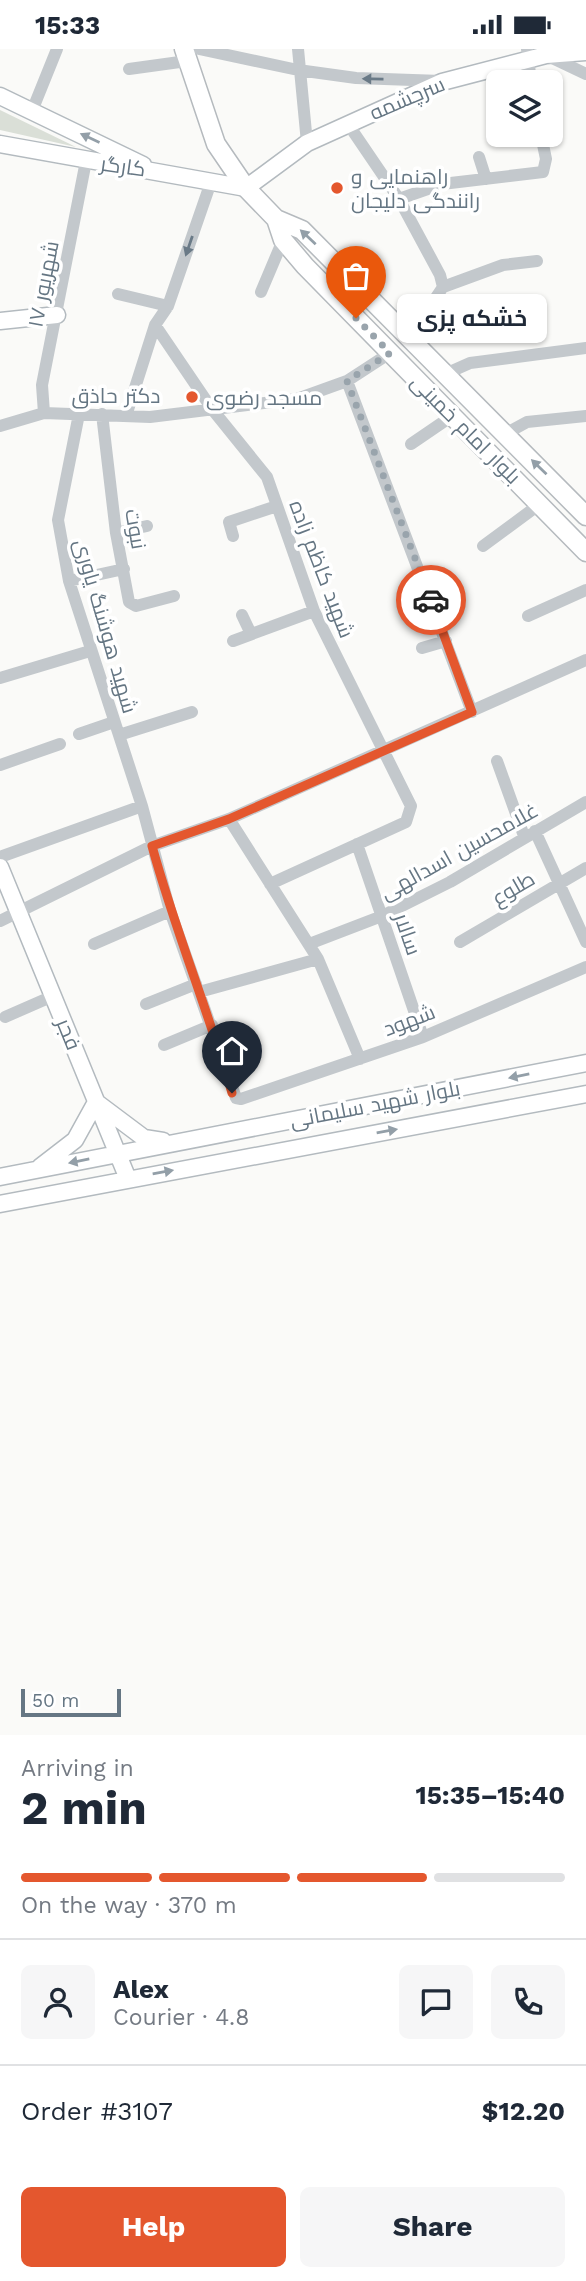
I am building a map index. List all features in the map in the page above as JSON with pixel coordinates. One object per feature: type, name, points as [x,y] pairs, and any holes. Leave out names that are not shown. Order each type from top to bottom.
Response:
[{"type":"main road","name":"سرچشمه","points":[[246,188],[307,143],[442,82],[527,54],[586,51]]},
{"type":"main road","points":[[190,53],[216,144],[246,188],[276,219]]},
{"type":"main road","points":[[0,96],[151,170]]},
{"type":"main road","name":"کارگر","points":[[0,144],[246,188]]},
{"type":"main road","name":"بلوار امام خمینی","points":[[276,219],[283,240],[305,266],[586,552]]},
{"type":"main road","name":"بلوار امام خمینی","points":[[276,219],[302,230],[443,375],[586,516]]},
{"type":"main road","points":[[0,321],[57,315]]},
{"type":"main road","name":"فجر","points":[[0,867],[128,1179]]},
{"type":"main road","name":"بلوار شهید سلیمانی","points":[[0,1177],[586,1063]]},
{"type":"main road","name":"بلوار شهید سلیمانی","points":[[0,1204],[586,1094]]},
{"type":"main road","points":[[37,1170],[75,1140],[96,1102],[144,1137],[176,1143]]},
{"type":"street","points":[[32,111],[57,49]]},
{"type":"street","points":[[298,49],[307,143]]},
{"type":"street","points":[[129,69],[190,53],[356,78],[442,82]]},
{"type":"street","points":[[546,55],[586,74]]},
{"type":"street","points":[[348,124],[399,199],[440,275],[443,287]]},
{"type":"street","points":[[399,199],[442,184],[544,172],[546,159],[544,147]]},
{"type":"street","points":[[479,157],[486,179]]},
{"type":"street","name":"۱۷ شهریور","points":[[44,413],[42,385],[86,161]]},
{"type":"street","points":[[126,416],[155,325],[168,306],[211,182]]},
{"type":"street","points":[[261,292],[283,240]]},
{"type":"street","points":[[408,339],[443,287],[503,265],[537,261]]},
{"type":"street","points":[[118,294],[168,306]]},
{"type":"street","points":[[155,325],[212,409]]},
{"type":"street","points":[[443,375],[470,363],[586,348]]},
{"type":"street","name":"دکتر حاذق","points":[[0,426],[44,413],[150,417],[297,399],[347,381],[390,353]]},
{"type":"street","points":[[347,381],[472,712]]},
{"type":"street","name":"شهید کاظم زاده","points":[[212,409],[267,477],[314,611],[411,806],[406,822],[270,884]]},
{"type":"street","name":"شهید هوشنگ یاوری","points":[[79,414],[58,520],[69,581],[142,806],[170,911],[212,1025],[232,1093],[241,1099]]},
{"type":"street","name":"نبوت","points":[[102,414],[116,533],[130,602],[133,605],[174,596]]},
{"type":"street","points":[[411,444],[452,415]]},
{"type":"street","points":[[505,434],[527,422],[586,416]]},
{"type":"street","points":[[483,546],[540,504]]},
{"type":"street","points":[[233,536],[229,522],[277,506]]},
{"type":"street","points":[[116,533],[147,526]]},
{"type":"street","points":[[69,581],[124,569]]},
{"type":"street","points":[[528,616],[586,590]]},
{"type":"street","points":[[233,641],[314,611]]},
{"type":"street","points":[[242,614],[251,634]]},
{"type":"street","points":[[422,648],[446,641]]},
{"type":"street","points":[[0,678],[90,651]]},
{"type":"street","points":[[0,921],[152,846],[229,819],[383,753],[586,660]]},
{"type":"street","points":[[119,735],[192,712]]},
{"type":"street","points":[[79,734],[114,722]]},
{"type":"street","points":[[0,765],[60,744]]},
{"type":"street","points":[[497,761],[529,834],[559,883],[586,942]]},
{"type":"street","name":"غلامحسین اسدالهی","points":[[309,944],[382,916],[450,883],[586,802]]},
{"type":"street","points":[[0,857],[142,806]]},
{"type":"street","points":[[229,819],[318,959],[360,1059]]},
{"type":"street","name":"سالار","points":[[357,844],[423,1037]]},
{"type":"street","name":"طلوع","points":[[460,942],[586,868]]},
{"type":"street","points":[[94,944],[170,911]]},
{"type":"street","points":[[146,1004],[197,988],[318,959]]},
{"type":"street","name":"شهود","points":[[241,1099],[423,1037],[586,967]]},
{"type":"street","points":[[5,1017],[53,996]]},
{"type":"street","points":[[164,1045],[212,1025]]},
{"type":"shaded area","points":[[0,110],[76,147],[0,130]]},
{"type":"way so far","points":[[356,318],[390,353],[347,381],[431,600]]},
{"type":"place","name":"راهنمایی و رانندگی دلیجان","points":[[337,188]]},
{"type":"place","name":"خشکه پزی","points":[[356,318]]},
{"type":"place","name":"مسجد رضوی","points":[[192,397]]},
{"type":"route","points":[[232,1093],[212,1025],[170,911],[152,846],[229,819],[472,712],[431,600]]}]
